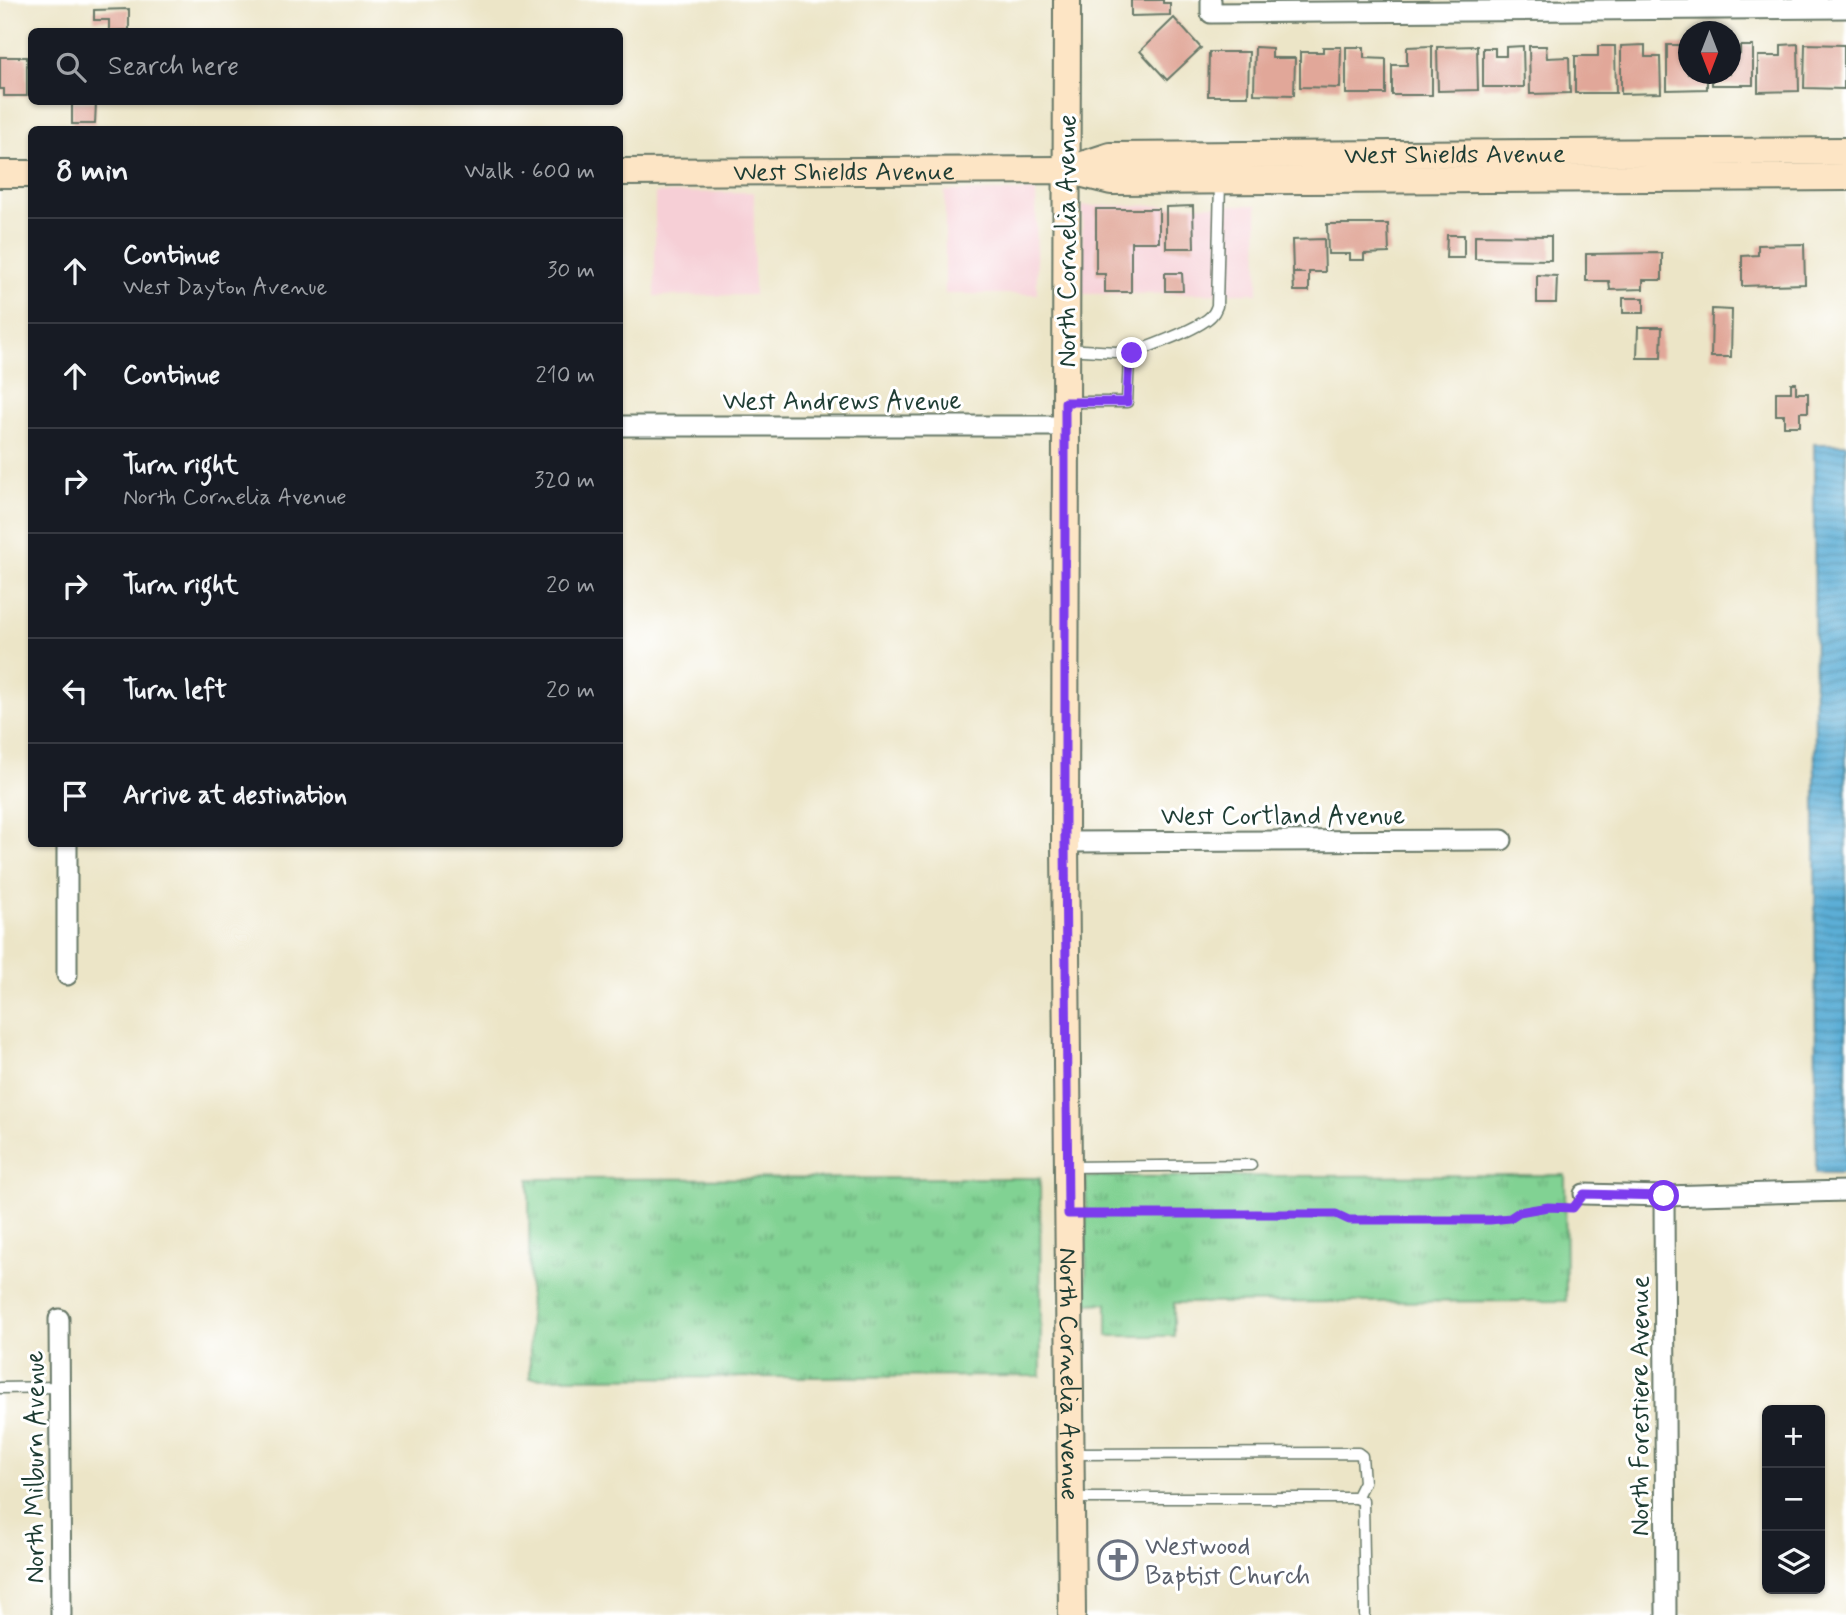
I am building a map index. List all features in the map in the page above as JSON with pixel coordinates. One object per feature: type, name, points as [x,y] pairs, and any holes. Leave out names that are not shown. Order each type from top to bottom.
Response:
[{"type":"street","name":"North Cornelia Avenue","points":[[1067,0],[1065,842],[1072,1615]]},
{"type":"street","points":[[1211,7],[1846,8]]},
{"type":"street","name":"West Shields Avenue","points":[[1067,170],[1110,156],[1846,151]]},
{"type":"street","name":"West Shields Avenue","points":[[623,172],[1067,170],[1111,181],[1846,177]]},
{"type":"street","points":[[0,174],[28,174]]},
{"type":"street","name":"West Andrews Avenue","points":[[623,426],[1065,414]]},
{"type":"street","name":"West Cortland Avenue","points":[[1065,842],[1502,840]]},
{"type":"street","points":[[66,847],[67,975]]},
{"type":"street","points":[[1584,1194],[1664,1196],[1846,1191]]},
{"type":"street","name":"North Forestiere Avenue","points":[[1664,1196],[1666,1615]]},
{"type":"street","name":"North Milburn Avenue","points":[[59,1319],[61,1615]]},
{"type":"lane","points":[[1066,349],[1132,353],[1176,336],[1213,314],[1217,306],[1220,181]]},
{"type":"lane","points":[[1065,414],[1127,402],[1129,358],[1132,353]]},
{"type":"lane","points":[[1068,1167],[1251,1166]]},
{"type":"lane","points":[[0,1388],[60,1387]]},
{"type":"lane","points":[[1070,1454],[1359,1453],[1362,1456],[1364,1482],[1356,1498]]},
{"type":"lane","points":[[1071,1498],[1356,1498],[1363,1501],[1365,1615]]},
{"type":"path","points":[[1068,1214],[1308,1213],[1336,1214],[1349,1220],[1490,1220],[1510,1218],[1519,1212],[1548,1207],[1573,1208],[1584,1194]]},
{"type":"shaded area","points":[[945,191],[1036,191],[1037,294],[945,294]]},
{"type":"shaded area","points":[[754,192],[754,295],[655,296],[655,193]]},
{"type":"shaded area","points":[[1257,205],[1258,293],[1082,294],[1082,206]]},
{"type":"green space","points":[[1565,1175],[1566,1301],[1174,1303],[1174,1336],[1107,1336],[1107,1303],[1086,1304],[1086,1177]]},
{"type":"green space","points":[[1040,1178],[1041,1376],[530,1378],[529,1179]]},
{"type":"water","points":[[1814,444],[1846,444],[1846,1173],[1816,1173]]},
{"type":"building","points":[[1131,0],[1163,0],[1163,3],[1170,3],[1170,15],[1131,16]]},
{"type":"building","points":[[129,9],[129,28],[109,28],[109,20],[94,20],[94,10]]},
{"type":"building","points":[[1174,18],[1201,48],[1167,80],[1140,51]]},
{"type":"building","points":[[1798,44],[1799,91],[1758,92],[1758,56],[1781,56],[1781,45]]},
{"type":"building","points":[[1805,44],[1844,45],[1844,89],[1804,88]]},
{"type":"building","points":[[1645,45],[1645,57],[1660,57],[1661,93],[1621,94],[1621,46]]},
{"type":"building","points":[[1667,45],[1678,45],[1678,84],[1707,84],[1707,89],[1667,90]]},
{"type":"building","points":[[1432,46],[1432,95],[1392,95],[1392,65],[1407,65],[1407,47]]},
{"type":"building","points":[[1477,46],[1478,90],[1438,91],[1437,47]]},
{"type":"building","points":[[1523,46],[1524,87],[1483,87],[1483,48],[1495,48],[1495,56],[1506,56],[1506,47]]},
{"type":"building","points":[[1529,46],[1546,46],[1547,58],[1569,57],[1570,93],[1530,94]]},
{"type":"building","points":[[1598,46],[1615,46],[1616,93],[1575,93],[1575,56],[1598,56]]},
{"type":"building","points":[[1741,46],[1753,46],[1753,85],[1712,85],[1741,84]]},
{"type":"building","points":[[1255,47],[1272,48],[1272,58],[1295,58],[1294,95],[1254,94]]},
{"type":"building","points":[[1323,47],[1341,47],[1340,88],[1300,87],[1300,52],[1323,52]]},
{"type":"building","points":[[1346,47],[1364,47],[1364,58],[1386,59],[1386,94],[1346,94]]},
{"type":"building","points":[[1209,52],[1249,52],[1248,96],[1208,96]]},
{"type":"building","points":[[0,57],[27,57],[27,96],[4,96],[4,89],[0,89]]},
{"type":"building","points":[[72,105],[96,105],[95,124],[72,124]]},
{"type":"building","points":[[1193,206],[1194,248],[1166,248],[1166,207]]},
{"type":"building","points":[[1096,209],[1159,209],[1159,242],[1131,242],[1131,292],[1105,292],[1105,274],[1096,274]]},
{"type":"building","points":[[1327,224],[1388,224],[1389,253],[1364,254],[1364,260],[1350,260],[1350,254],[1328,254]]},
{"type":"building","points":[[1447,235],[1464,235],[1464,258],[1446,258]]},
{"type":"building","points":[[1475,235],[1551,236],[1551,260],[1475,259]]},
{"type":"building","points":[[1324,239],[1325,272],[1309,272],[1309,291],[1294,291],[1293,273],[1305,273],[1293,272],[1292,240]]},
{"type":"building","points":[[1804,244],[1805,284],[1742,286],[1742,256],[1758,255],[1758,245]]},
{"type":"building","points":[[1662,253],[1662,280],[1643,280],[1643,289],[1610,290],[1609,281],[1586,281],[1586,254]]},
{"type":"building","points":[[1165,273],[1182,273],[1183,291],[1165,291]]},
{"type":"building","points":[[1537,275],[1557,276],[1556,303],[1537,303]]},
{"type":"building","points":[[1623,298],[1644,298],[1644,313],[1623,313]]},
{"type":"building","points":[[1712,309],[1732,310],[1731,357],[1711,357]]},
{"type":"building","points":[[1638,327],[1662,327],[1661,358],[1637,358]]},
{"type":"building","points":[[1791,383],[1796,383],[1796,393],[1808,393],[1808,412],[1800,412],[1800,426],[1784,426],[1784,415],[1776,415],[1776,392],[1791,392]]},
{"type":"place","name":"Westwood Baptist Church","points":[[1118,1560]]},
{"type":"route","points":[[1132,353],[1129,358],[1127,402],[1065,402],[1068,1214],[1295,1213],[1336,1214],[1349,1220],[1490,1220],[1510,1218],[1519,1212],[1548,1207],[1573,1208],[1584,1194],[1664,1196]]}]
